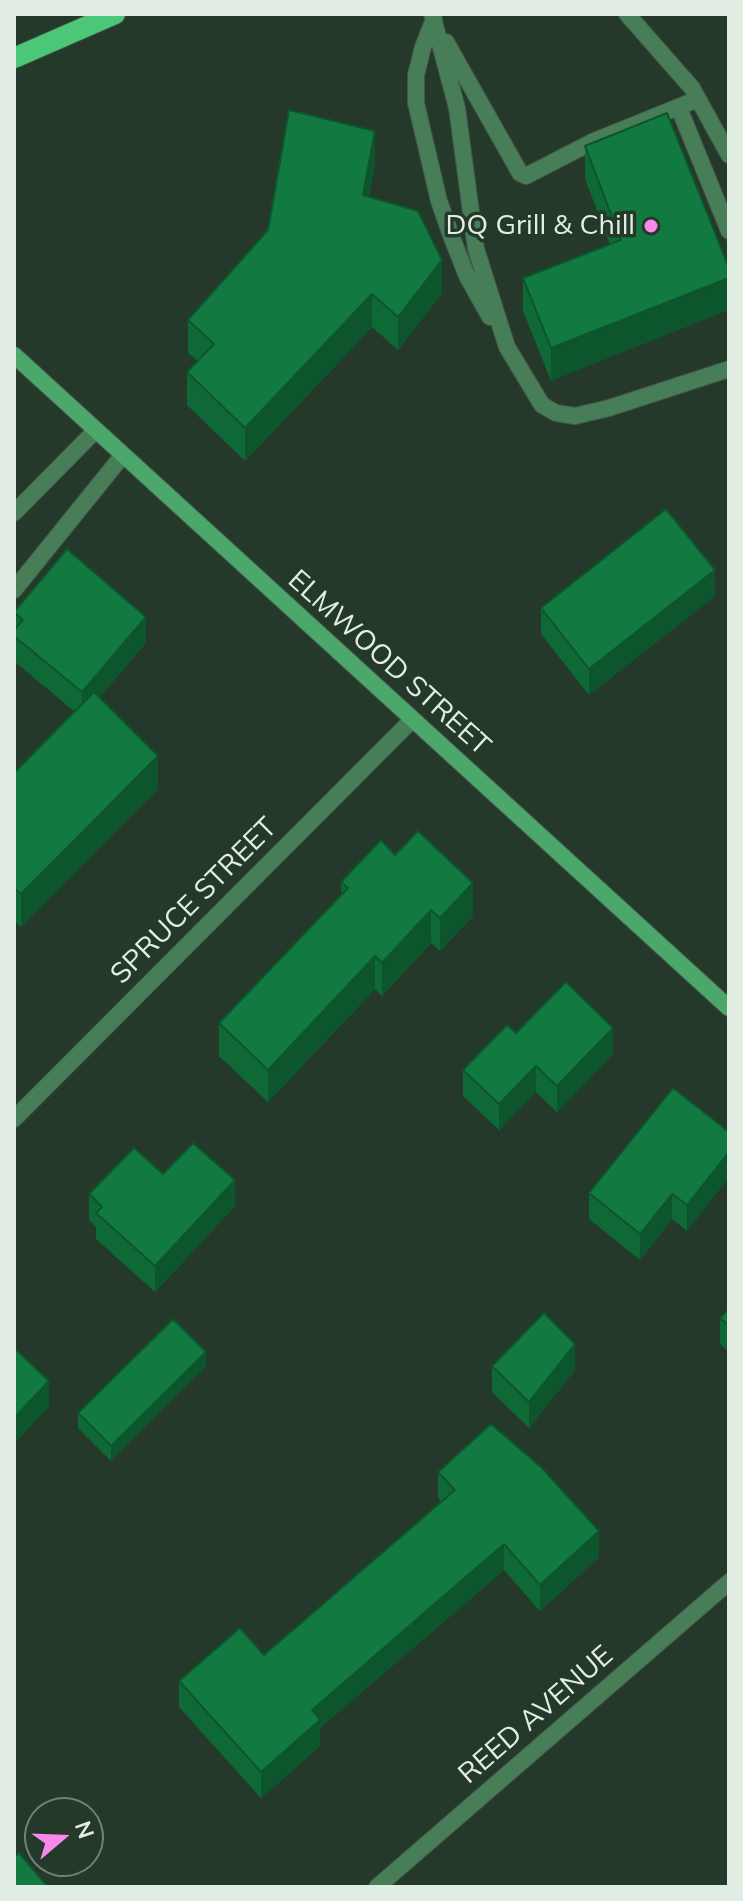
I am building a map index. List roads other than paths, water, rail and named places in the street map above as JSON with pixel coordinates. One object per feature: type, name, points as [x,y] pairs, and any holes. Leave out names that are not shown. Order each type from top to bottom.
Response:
[{"type":"main road","points":[[14,58],[115,14]]},
{"type":"main road","name":"ELMWOOD STREET","points":[[14,355],[729,1008]]},
{"type":"street","points":[[627,14],[698,99],[729,155]]},
{"type":"street","points":[[433,17],[520,173],[526,176],[592,142],[698,99]]},
{"type":"street","points":[[433,17],[457,108],[476,249],[507,347]]},
{"type":"street","points":[[433,17],[416,75],[416,103],[439,201],[467,276],[542,405],[556,413],[575,416],[725,370]]},
{"type":"street","points":[[679,108],[729,231]]},
{"type":"street","points":[[14,513],[96,430]]},
{"type":"street","points":[[14,590],[123,455]]},
{"type":"street","name":"SPRUCE STREET","points":[[14,1119],[412,720]]},
{"type":"street","name":"REED AVENUE","points":[[377,1887],[729,1582]]},
{"type":"place","name":"DQ Grill & Chill","points":[[651,226]]}]
